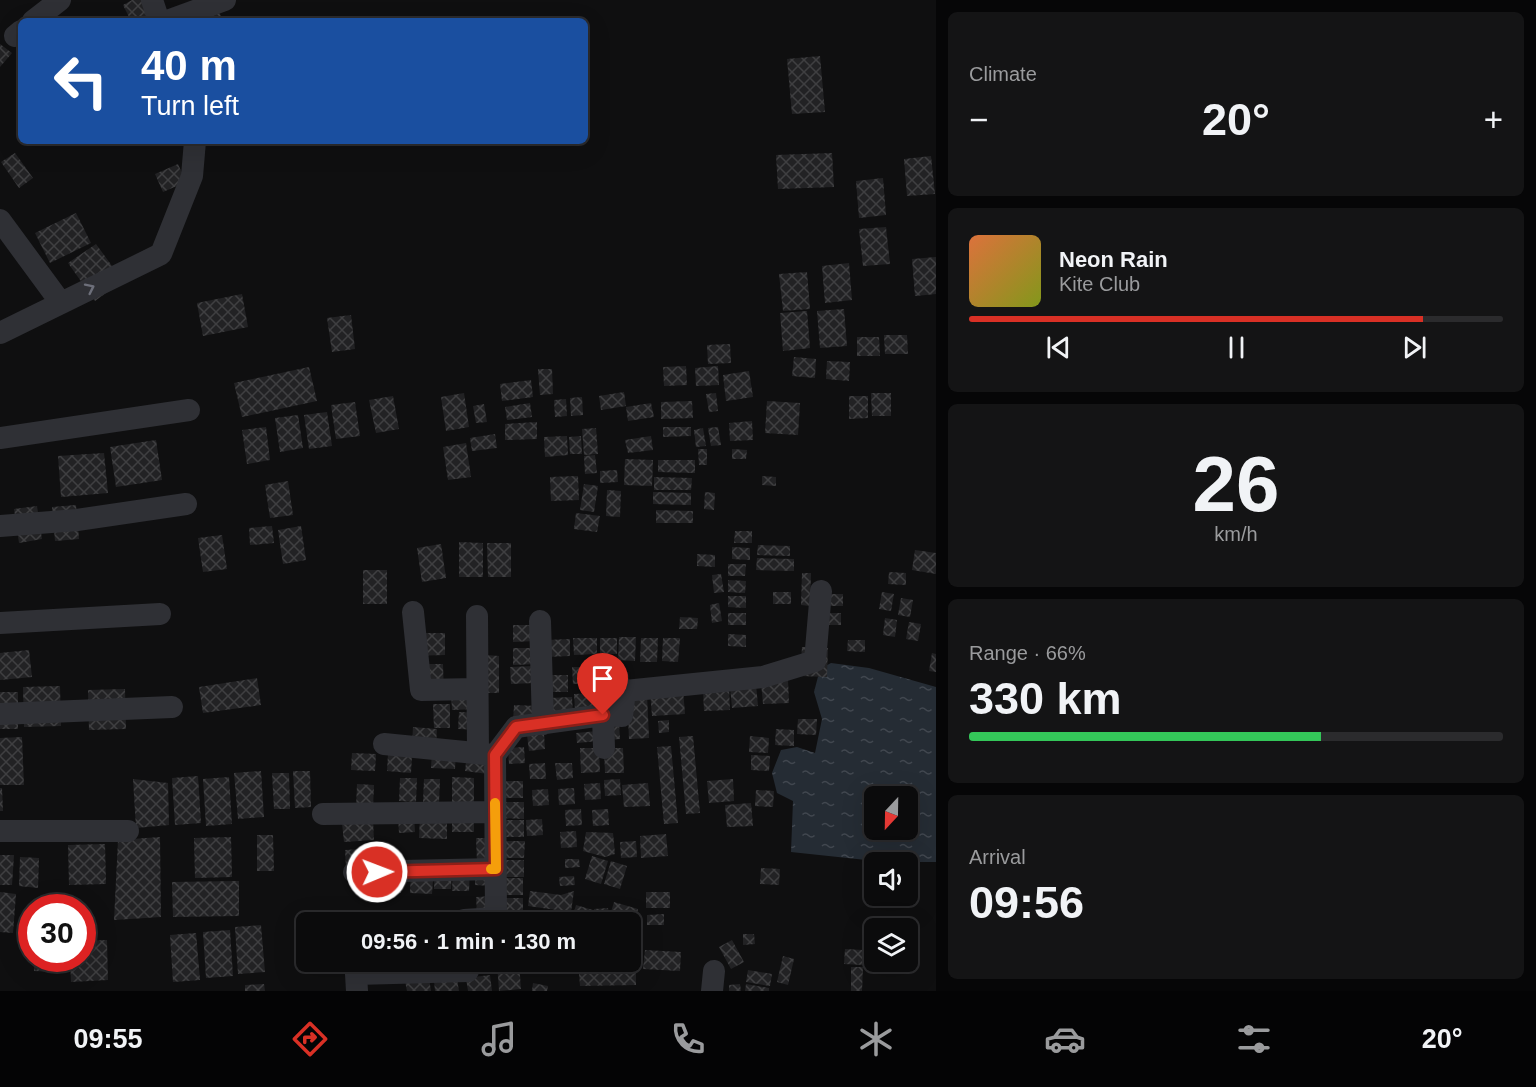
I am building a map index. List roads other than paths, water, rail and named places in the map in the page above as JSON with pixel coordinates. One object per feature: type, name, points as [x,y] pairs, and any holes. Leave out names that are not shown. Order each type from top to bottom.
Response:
[{"type":"street","points":[[37,18],[60,0]]},
{"type":"street","points":[[152,0],[158,18]]},
{"type":"street","points":[[175,18],[225,0]]},
{"type":"street","points":[[0,333],[161,254],[192,176],[195,144]]},
{"type":"street","points":[[0,220],[61,303]]},
{"type":"street","points":[[0,438],[189,410]]},
{"type":"street","points":[[0,526],[77,520],[186,504]]},
{"type":"street","points":[[384,744],[486,754],[516,727],[603,715],[622,716],[625,691],[763,677],[815,661],[821,591]]},
{"type":"street","points":[[413,612],[421,690],[477,689]]},
{"type":"street","points":[[0,623],[160,614]]},
{"type":"street","points":[[477,616],[477,689],[495,812],[496,912]]},
{"type":"street","points":[[540,621],[543,724]]},
{"type":"street","points":[[0,714],[172,707]]},
{"type":"street","points":[[603,715],[604,748]]},
{"type":"street","points":[[323,814],[495,812]]},
{"type":"street","points":[[0,831],[128,831]]},
{"type":"street","points":[[354,872],[496,869]]},
{"type":"street","points":[[357,991],[356,974],[431,972]]},
{"type":"water","points":[[831,663],[869,668],[936,687],[936,862],[918,862],[918,852],[864,852],[864,860],[791,852],[793,801],[777,793],[772,773],[781,750],[797,747],[815,753],[822,719],[814,692],[820,669]]}]
